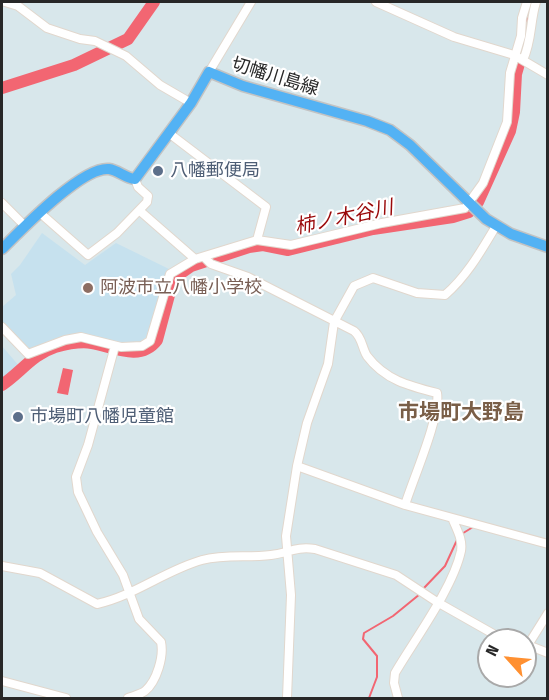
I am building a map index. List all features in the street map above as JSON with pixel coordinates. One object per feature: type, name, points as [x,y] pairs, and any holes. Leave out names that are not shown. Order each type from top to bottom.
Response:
[{"type":"main road","name":"切幡川島線","points":[[135,179],[170,134],[209,72],[243,86],[383,126],[404,139],[472,206],[496,226],[548,247]]},
{"type":"main road","points":[[2,249],[66,190],[95,171],[108,169],[135,179]]},
{"type":"street","points":[[6,2],[18,6],[47,28],[80,39],[94,41],[126,56],[160,85],[191,103]]},
{"type":"street","points":[[209,72],[251,2]]},
{"type":"street","points":[[376,2],[454,37],[519,57],[548,75]]},
{"type":"street","points":[[2,327],[28,354],[65,340],[81,337],[115,346],[130,347],[150,341],[170,274],[203,259],[257,240],[291,245],[382,223],[455,212],[472,206],[507,122],[519,57],[522,18],[527,2]]},
{"type":"street","points":[[519,57],[531,35],[536,2]]},
{"type":"street","points":[[170,134],[266,207],[257,240]]},
{"type":"street","points":[[39,213],[88,255],[140,211],[147,202],[148,196],[138,187],[135,179]]},
{"type":"street","points":[[2,203],[25,226]]},
{"type":"street","points":[[140,211],[203,259],[257,281],[359,334],[368,356],[387,376],[437,393],[433,428],[419,461],[405,505]]},
{"type":"street","points":[[287,699],[291,595],[286,549],[297,466],[307,423],[328,364],[334,322],[354,286],[373,278],[417,293],[445,295],[456,285],[486,245],[496,226]]},
{"type":"street","points":[[115,346],[88,445],[76,477],[78,492],[123,575],[139,619],[161,642],[163,652],[149,687],[144,692],[128,699]]},
{"type":"street","points":[[297,466],[453,520],[462,519],[548,544]]},
{"type":"street","points":[[398,699],[394,683],[396,673],[437,602],[461,550],[460,536],[453,520]]},
{"type":"street","points":[[2,566],[40,573],[97,604],[130,593],[202,560],[245,554],[267,556],[286,549],[315,549],[361,561],[396,575],[483,628]]},
{"type":"street","points":[[537,629],[548,613]]},
{"type":"street","points":[[2,681],[66,699]]},
{"type":"shaded area","name":"阿波市立八幡小学校","points":[[42,233],[85,265],[116,243],[169,269],[147,337],[136,344],[122,344],[97,336],[75,334],[48,341],[33,351],[26,351],[2,323],[2,307],[16,295],[11,274]]},
{"type":"shaded area","points":[[2,346],[20,367],[2,385]]},
{"type":"shaded area","points":[[63,368],[73,370],[68,395],[57,393]]},
{"type":"waterway","points":[[2,88],[74,65],[128,39],[154,2]]},
{"type":"waterway","name":"柿ノ木谷川","points":[[2,385],[40,354],[59,346],[88,342],[135,352],[150,347],[157,340],[172,284],[178,275],[191,266],[249,247],[263,245],[288,250],[373,229],[453,217],[469,212],[478,202],[510,131],[514,112],[516,74],[527,36],[527,14],[531,2]]},
{"type":"waterway","points":[[460,535],[473,527]]},
{"type":"waterway","points":[[423,589],[445,566],[457,540]]},
{"type":"waterway","points":[[369,698],[377,677],[377,656],[363,639],[364,633],[393,616],[420,594]]},
{"type":"place","name":"八幡郵便局","points":[[158,171]]},
{"type":"place","name":"阿波市立八幡小学校","points":[[88,288]]},
{"type":"place","name":"市場町八幡児童館","points":[[18,417]]},
{"type":"district","name":"市場町大野島","points":[[461,413]]}]
